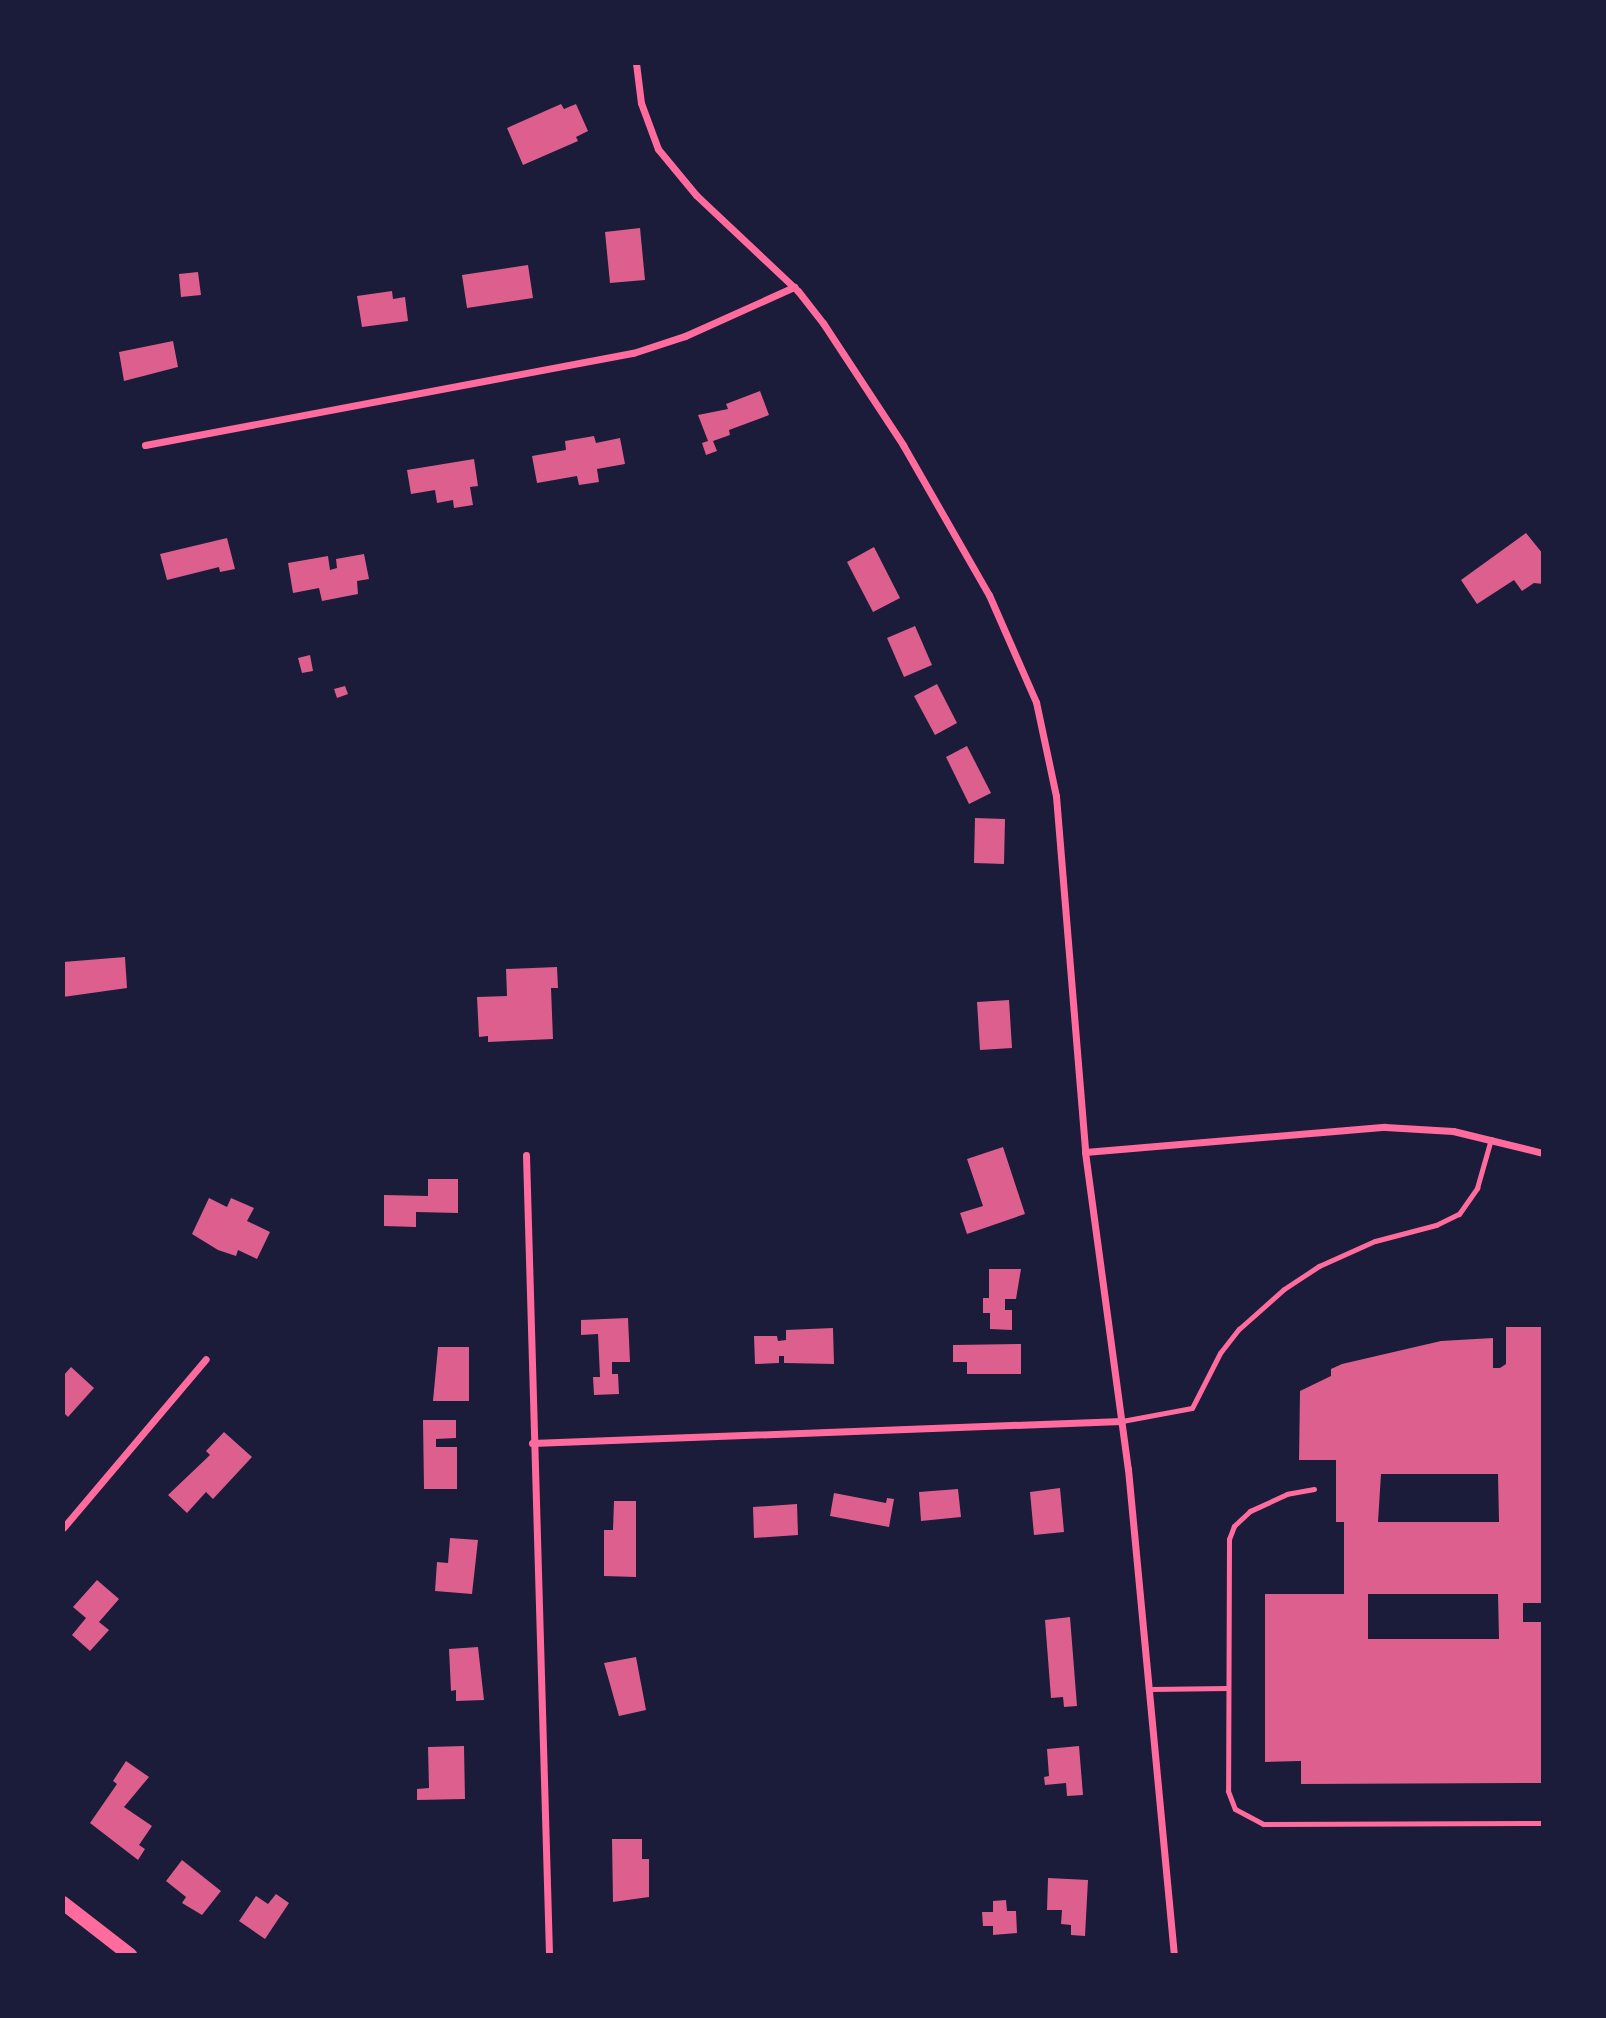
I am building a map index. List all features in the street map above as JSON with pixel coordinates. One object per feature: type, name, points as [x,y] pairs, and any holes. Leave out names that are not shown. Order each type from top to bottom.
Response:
[{"type":"main road","points":[[63,1903],[130,1955]]},
{"type":"street","points":[[636,63],[641,103],[664,158],[696,195],[794,287],[841,348],[910,457],[989,595],[1036,702],[1056,796],[1085,1152],[1122,1421],[1151,1689],[1174,1955]]},
{"type":"street","points":[[145,445],[633,353],[685,336],[794,287]]},
{"type":"street","points":[[1085,1152],[1366,1128],[1438,1129],[1543,1153]]},
{"type":"street","points":[[526,1155],[549,1955]]},
{"type":"street","points":[[63,1528],[206,1359]]},
{"type":"street","points":[[533,1443],[1122,1421]]},
{"type":"lane","points":[[1122,1421],[1192,1408],[1220,1353],[1239,1329],[1284,1289],[1319,1266],[1372,1242],[1442,1223],[1459,1214],[1478,1188],[1491,1139]]},
{"type":"lane","points":[[1314,1489],[1263,1504],[1244,1515],[1231,1532],[1228,1791],[1235,1809],[1250,1821],[1543,1823]]},
{"type":"lane","points":[[1151,1689],[1228,1688]]},
{"type":"building","points":[[561,104],[564,109],[576,104],[588,131],[576,137],[578,141],[523,165],[507,128]]},
{"type":"building","points":[[640,228],[645,280],[610,283],[605,232]]},
{"type":"building","points":[[528,265],[533,298],[467,308],[462,275]]},
{"type":"building","points":[[198,272],[201,295],[181,297],[179,274]]},
{"type":"building","points":[[392,291],[393,299],[405,297],[408,321],[362,327],[357,296]]},
{"type":"building","points":[[173,341],[178,367],[124,381],[119,352]]},
{"type":"building","points":[[760,391],[769,415],[729,430],[730,435],[713,441],[717,451],[706,455],[702,443],[708,441],[698,415],[728,409],[726,404]]},
{"type":"building","points":[[594,436],[596,443],[620,438],[625,464],[597,469],[599,482],[579,485],[577,476],[537,483],[532,456],[566,450],[565,441]]},
{"type":"building","points":[[474,459],[478,486],[470,487],[473,505],[454,508],[453,500],[437,503],[435,490],[411,494],[407,470]]},
{"type":"building","points":[[1526,533],[1543,554],[1543,584],[1534,583],[1522,591],[1514,580],[1477,604],[1461,580]]},
{"type":"building","points":[[227,538],[235,569],[220,572],[219,567],[167,580],[160,554]]},
{"type":"building","points":[[874,547],[900,598],[873,612],[847,562]]},
{"type":"building","points":[[364,554],[369,579],[357,581],[358,594],[322,601],[319,588],[293,593],[288,563],[328,556],[330,570],[337,568],[336,559]]},
{"type":"building","points":[[915,626],[932,665],[904,677],[887,638]]},
{"type":"building","points":[[310,655],[313,671],[302,673],[298,658]]},
{"type":"building","points":[[937,684],[957,723],[935,735],[914,696]]},
{"type":"building","points":[[345,686],[348,694],[337,698],[334,689]]},
{"type":"building","points":[[967,746],[991,793],[969,804],[946,757]]},
{"type":"building","points":[[975,818],[1005,819],[1004,864],[974,863]]},
{"type":"building","points":[[125,957],[127,988],[63,997],[63,962]]},
{"type":"building","points":[[557,967],[558,988],[551,988],[553,1039],[488,1042],[488,1036],[479,1037],[477,997],[507,996],[506,969]]},
{"type":"building","points":[[1009,1000],[1012,1048],[980,1050],[977,1002]]},
{"type":"building","points":[[1003,1147],[1025,1214],[967,1234],[960,1213],[983,1206],[967,1159]]},
{"type":"building","points":[[428,1179],[458,1179],[458,1213],[416,1212],[416,1227],[384,1226],[384,1195],[428,1196]]},
{"type":"building","points":[[209,1198],[227,1207],[231,1198],[254,1208],[247,1221],[270,1232],[257,1259],[238,1250],[236,1256],[218,1250],[192,1234]]},
{"type":"building","points":[[989,1269],[1021,1269],[1016,1299],[1005,1299],[1005,1310],[1012,1310],[1012,1330],[990,1329],[990,1313],[983,1313],[983,1298],[989,1298]]},
{"type":"building","points":[[628,1318],[630,1362],[612,1362],[612,1374],[618,1374],[619,1394],[594,1395],[593,1377],[600,1377],[598,1334],[581,1335],[581,1320]]},
{"type":"building","points":[[1506,1327],[1543,1327],[1543,1603],[1523,1603],[1523,1622],[1543,1622],[1543,1783],[1301,1784],[1301,1761],[1265,1762],[1265,1594],[1344,1594],[1344,1522],[1336,1522],[1336,1460],[1299,1460],[1300,1391],[1331,1376],[1331,1369],[1342,1364],[1441,1341],[1493,1338],[1493,1368],[1506,1364]],"holes":[[[1381,1474],[1498,1474],[1499,1522],[1378,1522]],[[1368,1594],[1498,1594],[1499,1639],[1368,1639]]]},
{"type":"building","points":[[833,1328],[834,1364],[784,1363],[784,1356],[779,1356],[779,1363],[755,1364],[754,1336],[777,1336],[778,1341],[786,1340],[786,1330]]},
{"type":"building","points":[[1021,1344],[1021,1374],[967,1374],[967,1362],[953,1362],[953,1345]]},
{"type":"building","points":[[438,1347],[469,1347],[469,1401],[433,1401]]},
{"type":"building","points":[[71,1367],[94,1388],[68,1417],[63,1412],[63,1376]]},
{"type":"building","points":[[423,1420],[456,1420],[456,1438],[436,1439],[436,1447],[457,1447],[457,1489],[424,1489]]},
{"type":"building","points":[[224,1432],[252,1457],[213,1499],[206,1492],[187,1513],[168,1495],[210,1455],[206,1451]]},
{"type":"building","points":[[1060,1488],[1064,1532],[1034,1535],[1030,1492]]},
{"type":"building","points":[[958,1489],[961,1517],[921,1521],[919,1492]]},
{"type":"building","points":[[834,1493],[886,1503],[887,1498],[894,1499],[889,1527],[830,1516]]},
{"type":"building","points":[[614,1501],[636,1501],[636,1577],[604,1576],[604,1530],[613,1530]]},
{"type":"building","points":[[797,1504],[798,1535],[754,1538],[753,1507]]},
{"type":"building","points":[[450,1538],[478,1540],[472,1594],[435,1591],[437,1562],[448,1563]]},
{"type":"building","points":[[97,1580],[119,1599],[99,1622],[109,1630],[90,1651],[72,1635],[86,1618],[73,1607]]},
{"type":"building","points":[[1070,1617],[1077,1706],[1064,1707],[1063,1697],[1051,1698],[1045,1620]]},
{"type":"building","points":[[478,1647],[484,1700],[456,1701],[456,1690],[451,1691],[449,1649]]},
{"type":"building","points":[[636,1657],[646,1710],[619,1716],[604,1663]]},
{"type":"building","points":[[464,1746],[465,1799],[417,1800],[417,1789],[429,1788],[428,1747]]},
{"type":"building","points":[[1079,1746],[1083,1795],[1067,1796],[1066,1783],[1045,1785],[1044,1777],[1049,1776],[1047,1749]]},
{"type":"building","points":[[126,1761],[149,1777],[124,1807],[152,1826],[139,1845],[145,1849],[138,1860],[90,1823],[117,1784],[113,1781]]},
{"type":"building","points":[[612,1839],[642,1839],[642,1859],[649,1859],[649,1897],[613,1902]]},
{"type":"building","points":[[182,1860],[221,1891],[202,1915],[182,1903],[186,1897],[166,1881]]},
{"type":"building","points":[[1048,1878],[1088,1880],[1085,1936],[1071,1935],[1071,1925],[1061,1924],[1062,1910],[1047,1910]]},
{"type":"building","points":[[276,1894],[289,1903],[265,1939],[239,1921],[256,1896],[268,1904]]},
{"type":"building","points":[[1006,1900],[1007,1911],[1016,1911],[1017,1933],[993,1935],[993,1926],[983,1926],[982,1912],[993,1912],[993,1901]]}]
